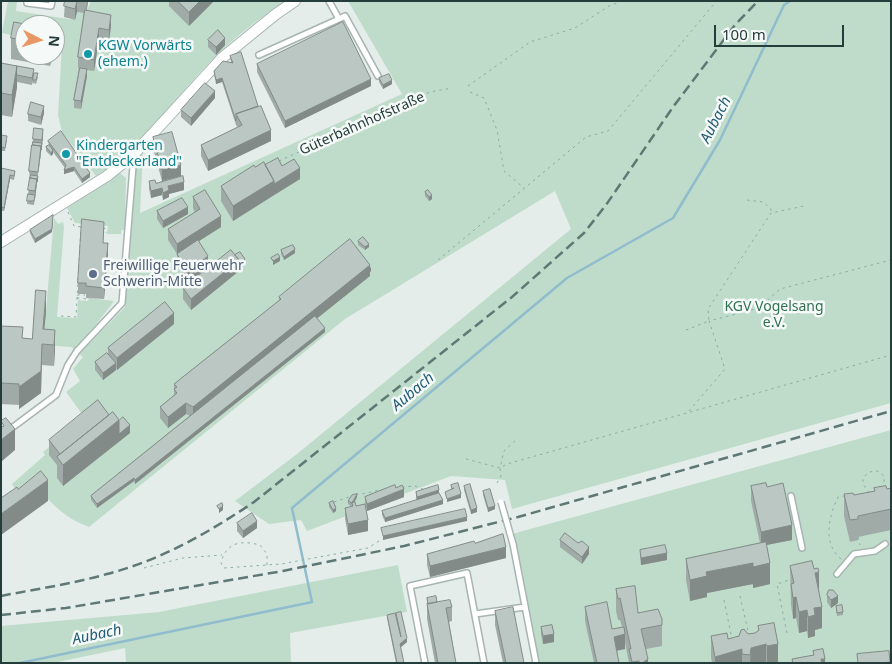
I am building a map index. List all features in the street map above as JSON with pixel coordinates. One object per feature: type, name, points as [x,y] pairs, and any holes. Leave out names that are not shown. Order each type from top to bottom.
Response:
[{"type":"street","points":[[1,242],[107,176],[134,154],[222,58],[295,1]]},
{"type":"lane","points":[[28,1],[27,3],[51,6],[52,1]]},
{"type":"lane","points":[[329,1],[338,19]]},
{"type":"lane","points":[[259,55],[345,16],[378,76]]},
{"type":"lane","points":[[1,436],[56,394],[76,351],[122,303],[134,154]]},
{"type":"lane","points":[[791,496],[802,548]]},
{"type":"lane","points":[[501,502],[512,544],[536,663]]},
{"type":"lane","points":[[837,574],[854,554],[875,551],[885,544]]},
{"type":"lane","points":[[425,663],[410,586],[467,574],[484,663]]},
{"type":"lane","points":[[475,614],[525,607]]},
{"type":"path","points":[[468,86],[530,42],[575,28],[609,6],[622,1]]},
{"type":"path","points":[[438,260],[586,138],[608,131],[714,4]]},
{"type":"path","name":"Güterbahnhofstraße","points":[[274,163],[430,92],[452,88]]},
{"type":"path","points":[[470,92],[484,98],[497,130],[504,171],[525,188]]},
{"type":"path","points":[[688,412],[725,369],[709,322],[708,309],[771,214],[772,208],[763,202],[747,200]]},
{"type":"path","points":[[771,214],[804,206]]},
{"type":"path","points":[[65,208],[72,218],[74,226],[90,228]]},
{"type":"path","points":[[61,316],[76,317],[81,227]]},
{"type":"path","points":[[98,228],[106,229],[106,234]]},
{"type":"path","points":[[686,330],[759,308],[780,290],[891,260]]},
{"type":"path","points":[[76,295],[84,294]]},
{"type":"path","points":[[77,298],[87,299]]},
{"type":"path","points":[[466,458],[500,468],[688,412],[891,355]]},
{"type":"path","points":[[497,483],[501,476],[500,468],[504,451],[517,439]]},
{"type":"path","points":[[862,494],[872,495],[866,490],[863,478],[870,472],[878,471],[884,476],[881,495]]},
{"type":"path","points":[[402,487],[415,486],[426,490]]},
{"type":"path","points":[[334,502],[393,488]]},
{"type":"path","points":[[845,496],[838,497],[831,511],[829,530],[831,546],[837,556],[845,563]]},
{"type":"path","points":[[858,537],[861,553]]},
{"type":"path","points":[[267,565],[267,554],[260,545],[254,543],[232,544],[223,555],[222,563],[224,568],[267,565],[281,564],[368,548],[379,541]]},
{"type":"path","points":[[144,568],[183,558],[223,555]]},
{"type":"path","points":[[787,633],[777,584],[791,579]]},
{"type":"path","points":[[740,596],[750,641]]},
{"type":"path","points":[[724,600],[733,645]]},
{"type":"green space","points":[[8,1],[17,1],[16,11],[42,15],[15,15],[15,36],[2,33]]},
{"type":"green space","points":[[91,1],[286,1],[227,46],[195,78],[142,138],[112,165],[96,176],[62,132],[58,115],[61,65],[65,65],[65,18],[75,20],[77,12],[86,13]]},
{"type":"green space","name":"KGV Vogelsang e.V.","points":[[348,1],[891,1],[891,403],[512,509],[505,480],[451,476],[307,531],[301,520],[269,524],[235,501],[297,454],[571,229],[555,191],[345,319],[89,527],[75,521],[62,512],[40,490],[24,502],[12,484],[45,455],[43,452],[85,418],[66,392],[80,381],[73,369],[83,357],[79,354],[125,307],[135,161],[143,153],[140,213],[402,94]]},
{"type":"green space","points":[[120,173],[126,178],[125,230],[121,230],[121,234],[107,234],[108,226],[75,223],[67,208]]},
{"type":"green space","points":[[54,218],[58,224],[63,222],[64,227],[57,317],[77,318],[78,300],[88,301],[89,298],[114,301],[74,349],[71,347],[43,345]]},
{"type":"green space","points":[[891,430],[891,663],[539,663],[512,534]]},
{"type":"green space","points":[[398,565],[407,612],[290,633],[291,663],[126,663],[125,648],[53,663],[1,663],[1,626],[159,612]]},
{"type":"building","points":[[65,1],[77,1],[75,9],[64,6]]},
{"type":"building","points":[[178,1],[200,1],[189,12]]},
{"type":"building","name":"KGW Vorwärts (ehem.)","points":[[85,10],[111,15],[109,30],[99,28],[94,60],[78,57]]},
{"type":"building","points":[[14,22],[15,22],[15,39],[11,38]]},
{"type":"building","points":[[343,22],[371,79],[285,121],[257,64]]},
{"type":"building","points":[[218,30],[225,38],[216,47],[208,40]]},
{"type":"building","points":[[241,52],[258,106],[236,114],[236,121],[222,78],[216,80],[214,71],[223,61],[233,63],[230,56]]},
{"type":"building","points":[[1,63],[17,66],[12,95],[1,93]]},
{"type":"building","points":[[17,66],[34,69],[32,78],[17,75]]},
{"type":"building","points":[[80,68],[87,69],[81,101],[74,100]]},
{"type":"building","points":[[34,73],[38,73],[36,80],[33,80]]},
{"type":"building","points":[[389,74],[392,80],[383,85],[379,78]]},
{"type":"building","points":[[205,83],[215,91],[191,118],[181,110]]},
{"type":"building","points":[[31,102],[44,106],[41,117],[28,114]]},
{"type":"building","points":[[261,106],[271,130],[208,160],[201,145],[242,125],[236,114]]},
{"type":"building","points":[[34,128],[43,129],[42,140],[33,139]]},
{"type":"building","name":"Kindergarten \"Entdeckerland\"","points":[[61,131],[90,173],[82,179],[74,167],[64,170],[66,165],[48,141]]},
{"type":"building","points":[[172,132],[181,165],[162,170],[153,137]]},
{"type":"building","points":[[1,135],[7,136],[5,148],[1,147]]},
{"type":"building","points":[[33,142],[42,143],[41,150],[41,146],[33,145]]},
{"type":"building","points":[[32,145],[41,146],[38,172],[29,171]]},
{"type":"building","points":[[49,145],[53,150],[51,153],[46,147]]},
{"type":"building","points":[[278,158],[282,166],[294,159],[300,168],[274,184],[265,165]]},
{"type":"building","points":[[264,162],[274,181],[233,206],[221,186],[254,165],[255,167]]},
{"type":"building","points":[[1,168],[15,171],[14,176],[10,175],[4,208],[1,207]]},
{"type":"building","points":[[31,175],[38,176],[37,182],[37,179],[30,178]]},
{"type":"building","points":[[183,176],[184,182],[168,186],[169,190],[163,193],[162,188],[151,191],[149,181],[155,180],[156,183]]},
{"type":"building","points":[[30,178],[37,179],[35,191],[28,190]]},
{"type":"building","points":[[205,190],[221,216],[177,244],[168,229],[200,209],[193,197]]},
{"type":"building","points":[[428,190],[432,195],[429,197],[425,192]]},
{"type":"building","points":[[28,194],[35,195],[34,201],[27,201]]},
{"type":"building","points":[[182,198],[188,207],[163,221],[157,211]]},
{"type":"building","points":[[53,215],[52,229],[35,239],[30,230]]},
{"type":"building","name":"Freiwillige Feuerwehr Schwerin-Mitte","points":[[82,219],[104,222],[103,243],[108,243],[104,288],[86,286],[86,283],[78,283]]},
{"type":"building","points":[[363,237],[369,244],[365,247],[358,241]]},
{"type":"building","points":[[350,239],[370,265],[193,407],[186,403],[168,417],[160,407],[177,393],[174,389],[177,387],[174,384],[281,299],[279,297]]},
{"type":"building","points":[[198,240],[208,256],[188,272],[177,254]]},
{"type":"building","points":[[293,245],[295,249],[284,257],[281,250]]},
{"type":"building","points":[[231,250],[239,260],[191,299],[183,288]]},
{"type":"building","points":[[240,252],[245,259],[239,263],[235,255]]},
{"type":"building","points":[[278,254],[280,257],[273,261],[271,258]]},
{"type":"building","points":[[36,290],[46,291],[43,329],[55,330],[54,345],[42,344],[41,371],[19,387],[19,384],[1,383],[1,326],[23,327],[22,338],[32,339]]},
{"type":"building","points":[[165,302],[174,313],[117,358],[108,348]]},
{"type":"building","points":[[315,316],[325,328],[135,480],[134,478],[97,504],[91,496]]},
{"type":"building","points":[[107,353],[116,363],[103,373],[95,362]]},
{"type":"building","points":[[98,400],[109,415],[60,454],[49,440]]},
{"type":"building","points":[[113,412],[119,420],[63,465],[57,457]]},
{"type":"building","points":[[123,417],[130,425],[119,434],[119,421]]},
{"type":"building","points":[[6,418],[15,429],[1,440],[1,427],[4,426],[1,421]]},
{"type":"building","points":[[41,471],[48,480],[1,514],[1,498],[17,487],[18,489]]},
{"type":"building","points":[[458,483],[461,494],[447,499],[445,492],[452,489],[451,485]]},
{"type":"building","points":[[766,483],[767,487],[783,483],[792,525],[761,532],[751,486]]},
{"type":"building","points":[[470,484],[477,508],[471,510],[464,486]]},
{"type":"building","points":[[395,485],[396,488],[402,485],[404,489],[367,504],[365,497]]},
{"type":"building","points":[[438,485],[439,490],[417,497],[416,492]]},
{"type":"building","points":[[886,486],[887,489],[891,488],[891,509],[858,516],[858,519],[850,520],[844,494],[853,493],[854,495],[875,491],[874,488]]},
{"type":"building","points":[[490,489],[495,506],[488,508],[483,491]]},
{"type":"building","points":[[439,493],[443,500],[385,518],[382,511]]},
{"type":"building","points":[[357,494],[352,503],[348,501],[352,495]]},
{"type":"building","points":[[333,501],[336,508],[333,510],[329,503]]},
{"type":"building","points":[[355,502],[356,506],[365,504],[368,520],[348,524],[345,508],[353,506],[352,503]]},
{"type":"building","points":[[222,503],[223,506],[219,509],[217,506]]},
{"type":"building","points":[[465,509],[467,517],[383,536],[381,528]]},
{"type":"building","points":[[252,513],[257,521],[243,531],[237,523]]},
{"type":"building","points":[[565,533],[578,543],[582,541],[589,547],[582,557],[560,540]]},
{"type":"building","points":[[503,534],[506,547],[430,566],[427,554],[474,541],[475,543]]},
{"type":"building","points":[[766,542],[770,563],[753,567],[753,563],[706,572],[707,576],[690,580],[686,559]]},
{"type":"building","points":[[665,545],[667,553],[641,558],[640,550]]},
{"type":"building","points":[[812,561],[814,569],[818,568],[819,572],[815,573],[822,607],[814,608],[815,615],[808,617],[807,610],[799,612],[796,597],[793,598],[791,584],[794,583],[790,566]]},
{"type":"building","points":[[635,586],[638,613],[658,609],[662,619],[662,625],[641,629],[648,659],[642,663],[639,663],[639,661],[632,662],[620,598],[618,599],[616,589]]},
{"type":"building","points":[[829,590],[833,590],[838,596],[831,600],[827,595]]},
{"type":"building","points":[[436,596],[437,602],[428,604],[427,598]]},
{"type":"building","points":[[450,600],[452,607],[446,608],[456,663],[438,663],[427,604]]},
{"type":"building","points":[[607,602],[612,629],[624,627],[625,634],[614,637],[619,663],[597,663],[585,607]]},
{"type":"building","points":[[842,605],[843,612],[837,613],[836,606]]},
{"type":"building","points":[[513,607],[524,663],[506,663],[495,611]]},
{"type":"building","points":[[401,612],[407,638],[400,644],[404,663],[397,663],[387,615],[395,613],[401,637],[396,613]]},
{"type":"building","points":[[774,623],[778,644],[767,646],[766,644],[751,648],[750,655],[742,654],[742,649],[715,657],[711,636],[727,633],[728,639],[739,636],[741,630],[744,629],[748,634],[755,633],[759,630],[758,626]]},
{"type":"building","points":[[552,625],[554,634],[543,636],[541,627]]},
{"type":"building","points":[[823,649],[825,659],[821,659],[822,663],[793,663],[792,659],[814,655],[813,651]]},
{"type":"building","points":[[889,651],[890,662],[858,663],[857,654]]},
{"type":"waterway","name":"Aubach","points":[[20,663],[312,602],[292,508],[567,278],[673,218],[720,140],[784,5],[790,1]]},
{"type":"railway","points":[[1,596],[94,578],[146,561],[202,535],[254,502],[512,297],[584,233],[606,205],[673,107],[735,25],[758,1]]},
{"type":"railway","points":[[1,615],[66,608],[283,571],[404,546],[518,517],[891,411]]},
{"type":"place","name":"KGW Vorwärts (ehem.)","points":[[88,54]]},
{"type":"place","name":"Kindergarten \"Entdeckerland\"","points":[[66,154]]},
{"type":"place","name":"Freiwillige Feuerwehr Schwerin-Mitte","points":[[93,274]]}]
